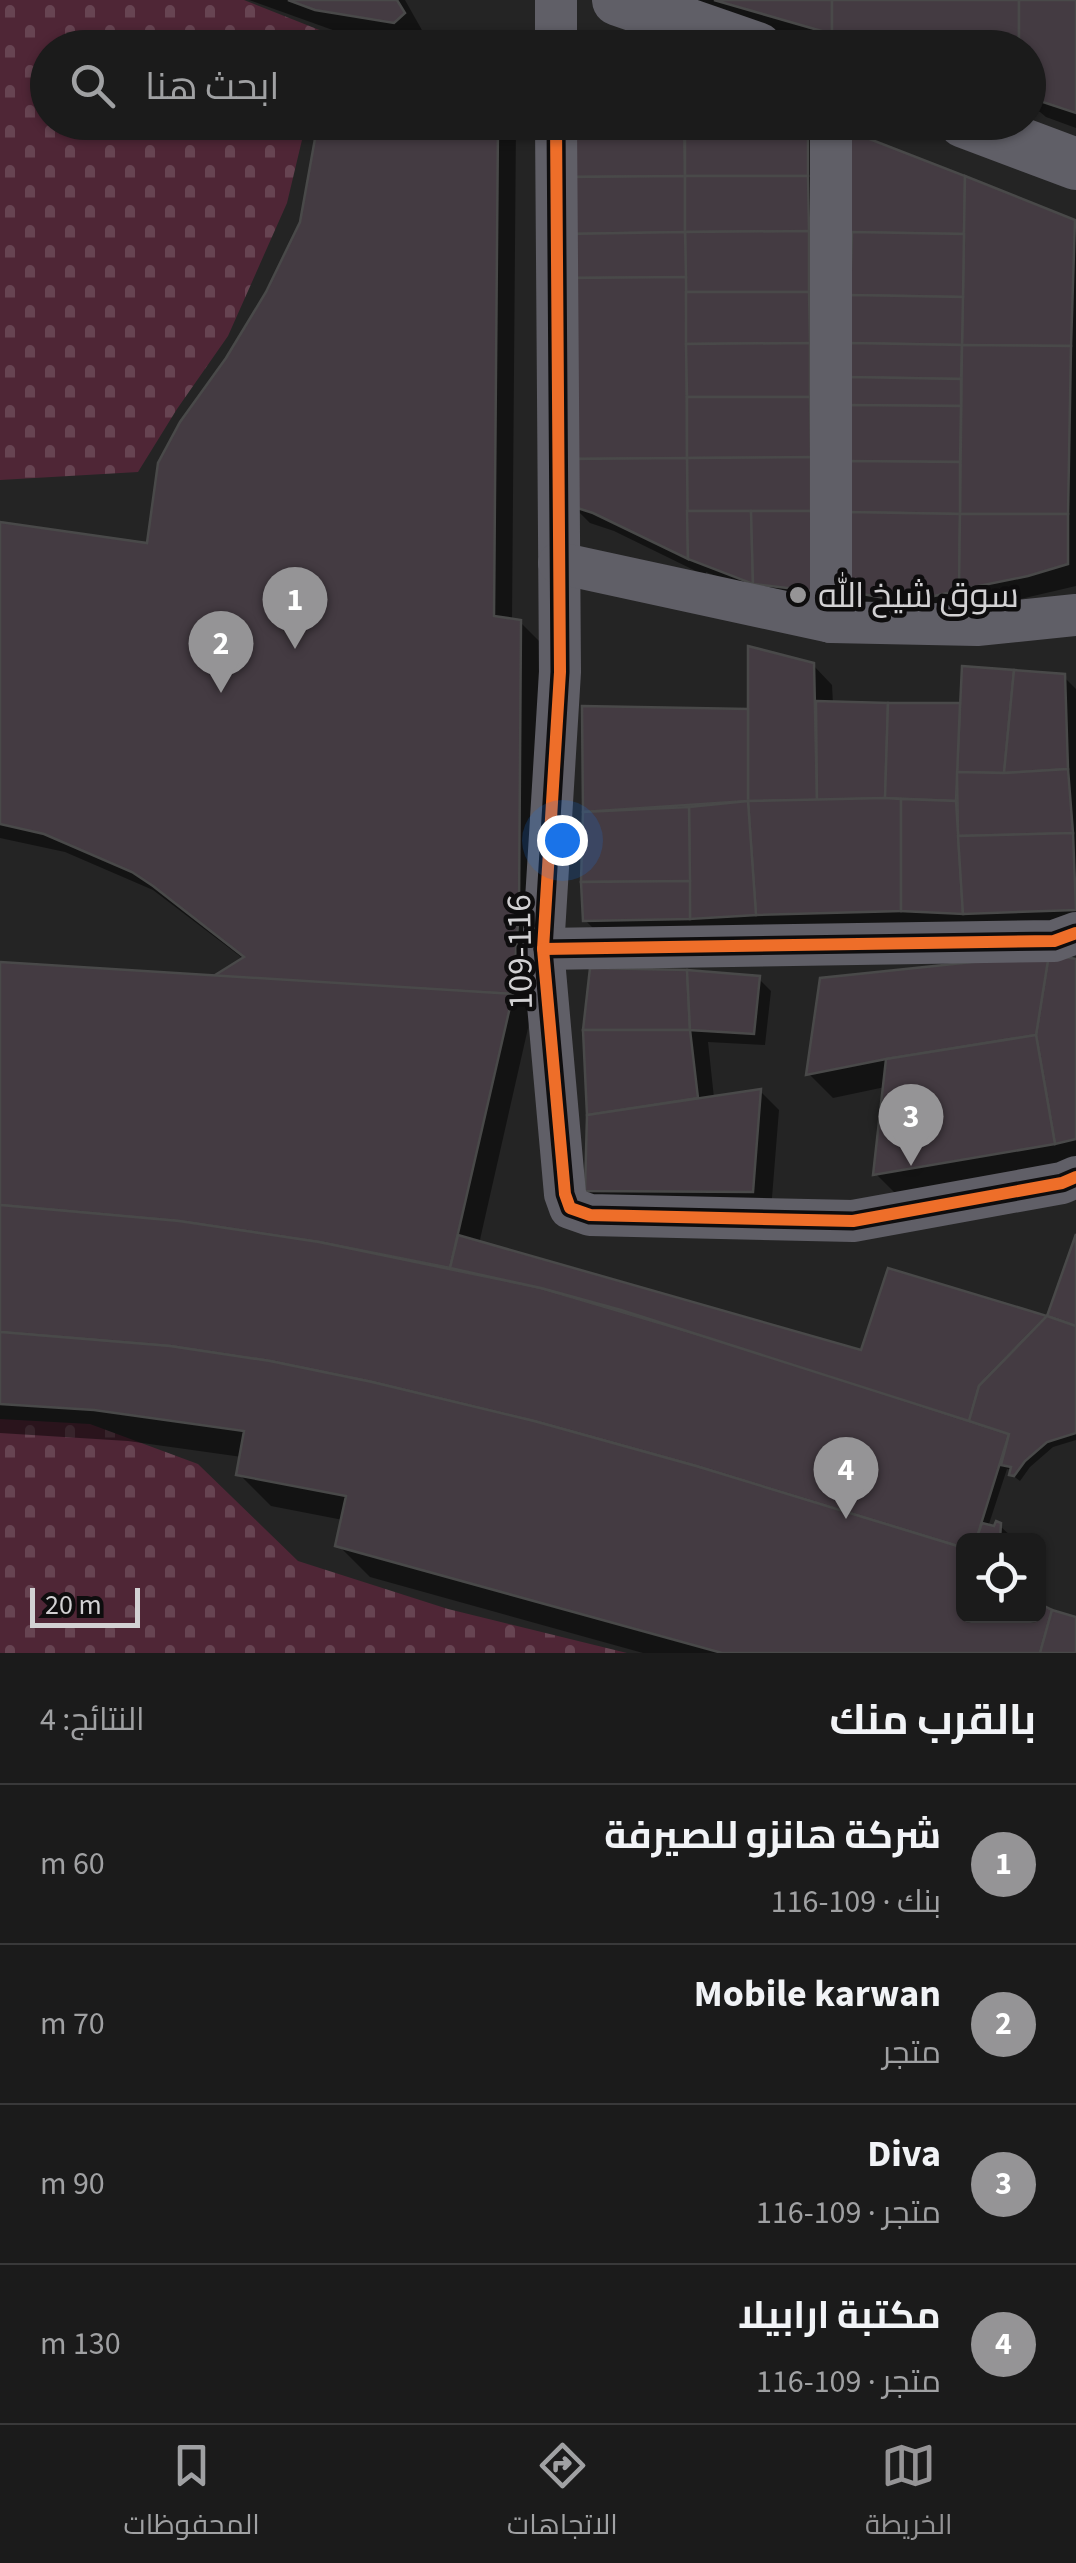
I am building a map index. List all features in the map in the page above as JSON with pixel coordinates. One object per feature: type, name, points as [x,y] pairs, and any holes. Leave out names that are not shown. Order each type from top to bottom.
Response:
[{"type":"street","points":[[556,0],[556,30]]},
{"type":"street","points":[[618,0],[705,30]]},
{"type":"street","name":"109-116","points":[[556,140],[560,672],[543,949],[565,1194],[570,1208],[590,1215],[853,1221],[1076,1177]]},
{"type":"street","points":[[830,140],[831,622]]},
{"type":"street","points":[[1012,140],[1076,164]]},
{"type":"street","points":[[560,563],[831,622],[976,625],[1076,614]]},
{"type":"street","points":[[543,949],[1054,941],[1076,933]]},
{"type":"green space","points":[[0,0],[244,0],[319,30],[30,30],[30,140],[302,140],[287,203],[228,336],[138,472],[0,480]]},
{"type":"green space","points":[[0,1419],[90,1424],[198,1464],[298,1561],[448,1609],[627,1653],[0,1653]]},
{"type":"building","points":[[288,0],[397,0],[405,13],[394,23],[315,10]]},
{"type":"building","points":[[714,0],[832,0],[832,30],[818,30]]},
{"type":"building","points":[[832,0],[1019,0],[1019,30],[832,30]]},
{"type":"building","points":[[1019,0],[1076,0],[1076,113],[1046,103],[1046,30],[1019,30]]},
{"type":"building","points":[[315,140],[498,140],[494,616],[521,620],[519,909],[513,994],[212,977],[244,957],[153,886],[132,872],[44,834],[0,824],[0,522],[147,543],[158,463],[180,422],[226,358],[266,292],[300,222]]},
{"type":"building","points":[[566,140],[684,140],[685,176],[566,177]]},
{"type":"building","points":[[685,140],[808,140],[808,176],[685,176]]},
{"type":"building","points":[[836,140],[872,140],[965,176],[964,234],[838,232]]},
{"type":"building","points":[[685,176],[685,232],[566,234],[566,177]]},
{"type":"building","points":[[685,176],[808,176],[809,231],[685,232]]},
{"type":"building","points":[[965,176],[1075,220],[1071,346],[962,345]]},
{"type":"building","points":[[809,231],[809,292],[686,292],[685,232]]},
{"type":"building","points":[[685,232],[686,277],[567,278],[566,234]]},
{"type":"building","points":[[852,232],[964,234],[963,297],[850,295]]},
{"type":"building","points":[[686,277],[687,458],[568,459],[567,278]]},
{"type":"building","points":[[686,292],[809,292],[810,343],[686,344]]},
{"type":"building","points":[[850,295],[963,297],[962,345],[850,343]]},
{"type":"building","points":[[810,343],[810,397],[687,397],[686,344]]},
{"type":"building","points":[[850,343],[962,345],[961,379],[849,377]]},
{"type":"building","points":[[962,345],[1071,346],[1068,514],[960,514]]},
{"type":"building","points":[[849,377],[961,379],[961,406],[849,405]]},
{"type":"building","points":[[687,397],[810,397],[811,457],[687,458]]},
{"type":"building","points":[[849,405],[961,406],[960,462],[848,461]]},
{"type":"building","points":[[811,457],[811,511],[687,511],[687,458]]},
{"type":"building","points":[[687,458],[688,559],[568,505],[568,459]]},
{"type":"building","points":[[848,461],[960,462],[960,514],[847,512]]},
{"type":"building","points":[[687,511],[751,511],[753,584],[688,559]]},
{"type":"building","points":[[751,511],[811,511],[813,591],[753,584]]},
{"type":"building","points":[[847,512],[960,514],[959,590],[902,601],[846,588]]},
{"type":"building","points":[[960,514],[1068,514],[1068,564],[959,590]]},
{"type":"building","points":[[748,646],[814,663],[817,800],[748,801]]},
{"type":"building","points":[[962,666],[1014,670],[1004,773],[957,772]]},
{"type":"building","points":[[1014,670],[1065,674],[1068,769],[1004,773]]},
{"type":"building","points":[[816,701],[888,703],[885,798],[817,800]]},
{"type":"building","points":[[888,703],[960,703],[956,801],[885,798]]},
{"type":"building","points":[[582,706],[748,709],[748,801],[583,812]]},
{"type":"building","points":[[1068,769],[1073,833],[958,836],[957,772]]},
{"type":"building","points":[[901,799],[901,911],[756,915],[748,801]]},
{"type":"building","points":[[901,799],[956,801],[963,914],[901,911]]},
{"type":"building","points":[[748,801],[756,915],[690,919],[689,807]]},
{"type":"building","points":[[689,807],[690,881],[581,882],[583,812]]},
{"type":"building","points":[[1073,833],[1076,910],[963,914],[958,836]]},
{"type":"building","points":[[690,881],[690,919],[583,921],[581,882]]},
{"type":"building","points":[[1049,954],[1076,959],[1076,1139],[1055,1144],[1036,1035]]},
{"type":"building","points":[[1049,954],[1036,1035],[806,1075],[820,978]]},
{"type":"building","points":[[0,962],[513,994],[450,1268],[319,1242],[179,1221],[0,1205]]},
{"type":"building","points":[[590,968],[687,970],[690,1030],[583,1030]]},
{"type":"building","points":[[687,970],[760,976],[754,1034],[690,1030]]},
{"type":"building","points":[[583,1030],[690,1030],[698,1098],[587,1115]]},
{"type":"building","points":[[1036,1035],[1055,1144],[873,1175],[886,1059]]},
{"type":"building","points":[[761,1089],[753,1192],[585,1191],[587,1115]]},
{"type":"building","points":[[0,1205],[179,1221],[319,1242],[541,1288],[751,1350],[1009,1434],[978,1533],[956,1533],[956,1546],[696,1466],[372,1382],[170,1346],[0,1332]]},
{"type":"building","points":[[1076,1234],[1076,1326],[1047,1316]]},
{"type":"building","points":[[458,1235],[861,1350],[888,1268],[1047,1316],[979,1386],[969,1421],[621,1310],[450,1268]]},
{"type":"building","points":[[1047,1316],[1076,1326],[1076,1433],[1047,1442],[1014,1476],[1009,1475],[1011,1467],[1001,1465],[1009,1434],[969,1421],[979,1386]]},
{"type":"building","points":[[0,1332],[170,1346],[270,1361],[534,1421],[956,1546],[956,1623],[1046,1623],[1046,1607],[1052,1610],[1040,1653],[722,1653],[335,1546],[346,1496],[236,1475],[244,1431],[94,1410],[0,1404]]},
{"type":"building","points":[[996,1521],[1001,1523],[1000,1533],[978,1533],[982,1523],[994,1526]]},
{"type":"building","points":[[1052,1610],[1076,1617],[1076,1653],[1040,1653]]},
{"type":"cycle path","points":[[556,140],[560,672],[543,949],[565,1194],[570,1208],[590,1215],[853,1221],[1062,1183],[1076,1177]]},
{"type":"cycle path","points":[[543,949],[1054,941],[1076,933]]},
{"type":"place","name":"سوق شيخ الله","points":[[798,595]]},
{"type":"place","name":"شركة هانزو للصيرفة","points":[[295,649]]},
{"type":"place","name":"Mobile karwan","points":[[221,693]]},
{"type":"place","name":"Diva","points":[[911,1166]]},
{"type":"place","name":"مكتبة ارابيلا","points":[[846,1519]]}]
